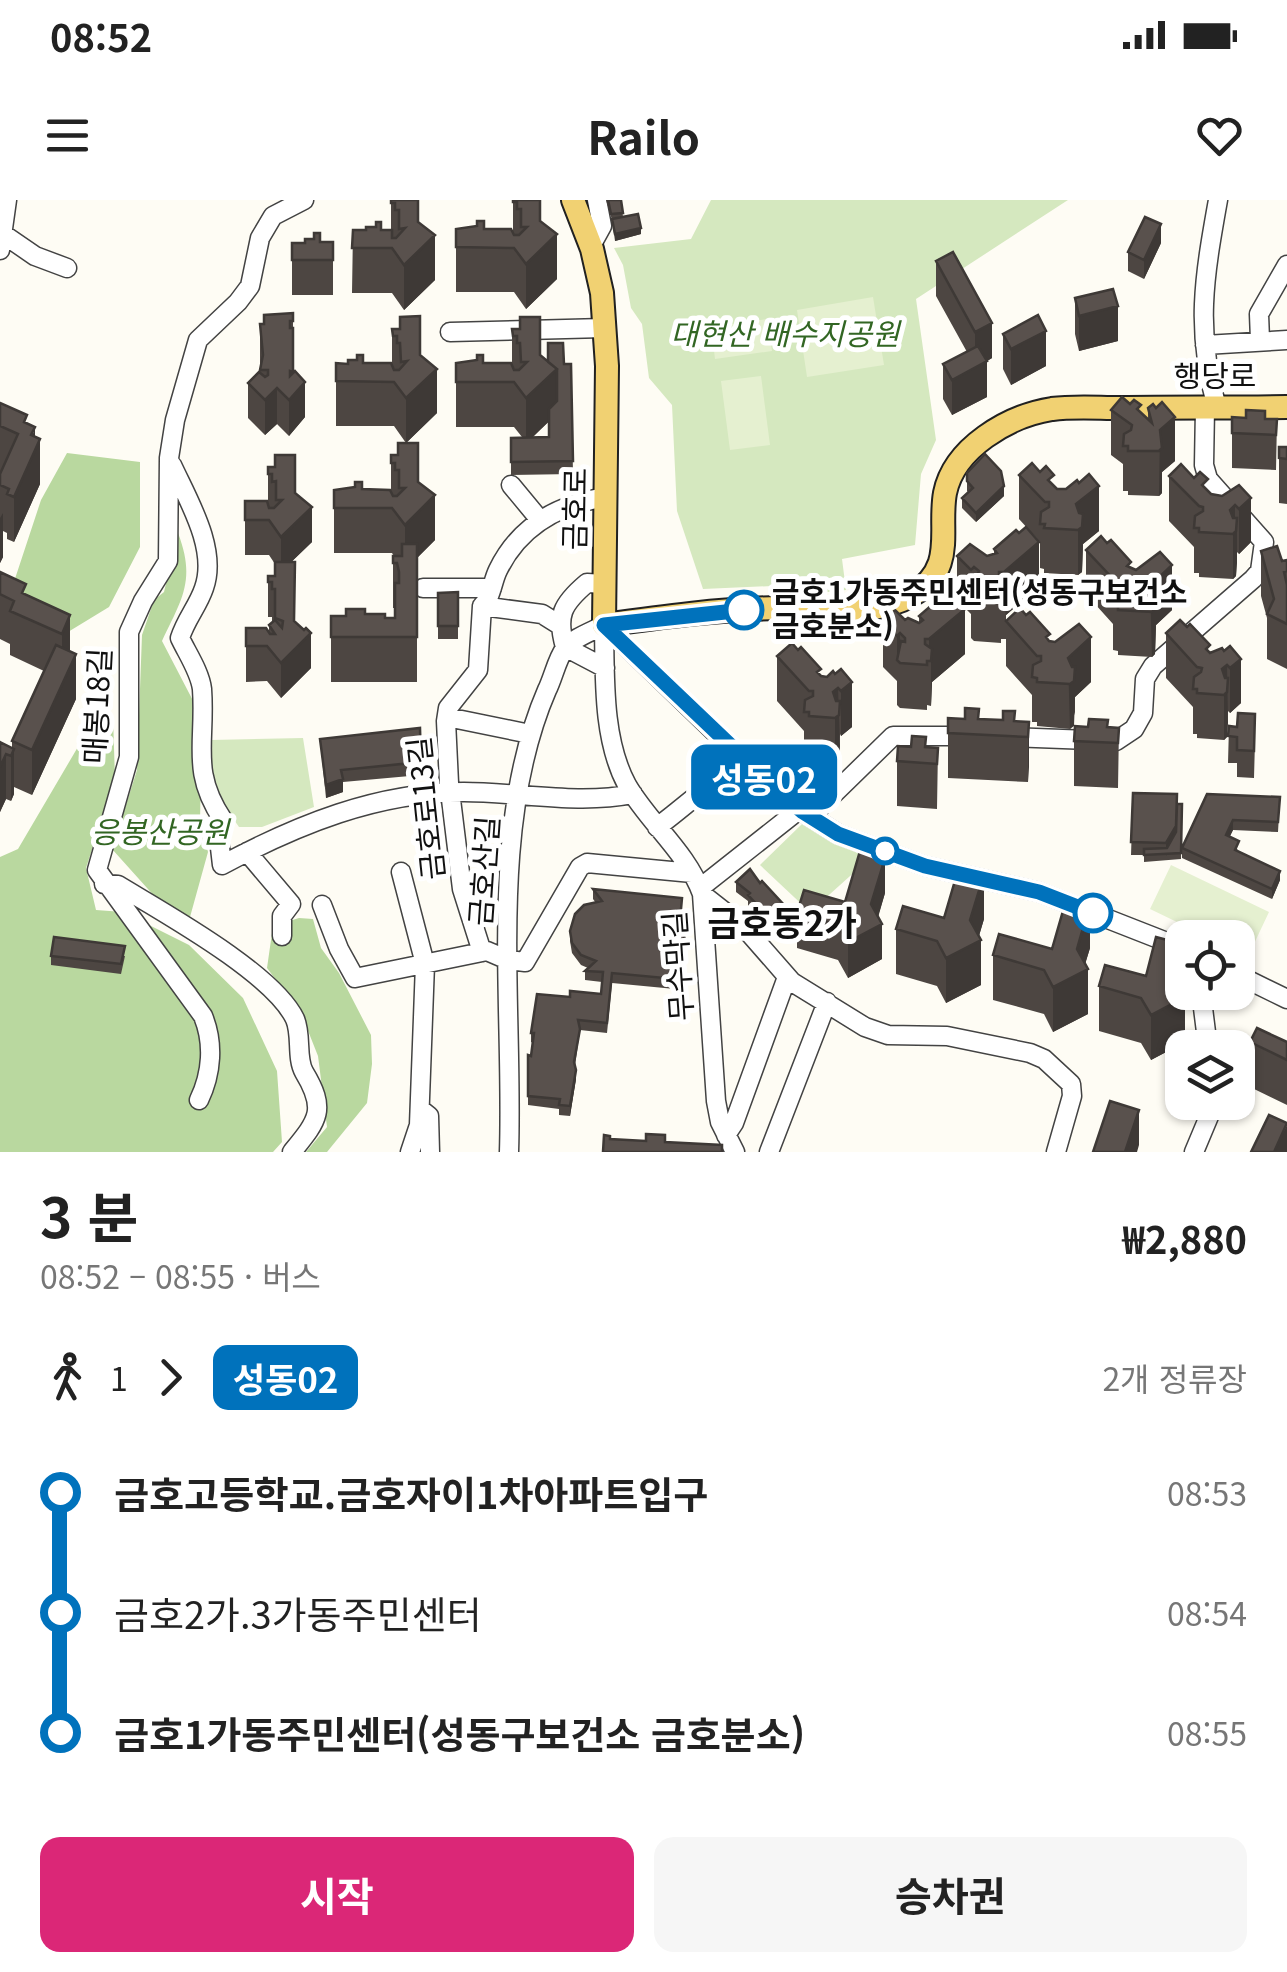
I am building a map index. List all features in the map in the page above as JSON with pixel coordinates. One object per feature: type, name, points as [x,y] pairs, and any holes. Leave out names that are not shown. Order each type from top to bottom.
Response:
[{"type":"main road","name":"금호로","points":[[573,200],[592,246],[602,293],[607,497],[604,625]]},
{"type":"main road","name":"행당로","points":[[604,625],[744,610],[885,606],[914,594],[932,576],[943,554],[949,474],[970,450],[1001,426],[1049,410],[1287,406]]},
{"type":"street","points":[[7,200],[0,238],[68,268]]},
{"type":"street","name":"매봉18길","points":[[104,884],[97,870],[129,757],[130,632],[168,562],[169,458],[175,420],[198,340],[250,286],[260,238],[273,216],[304,200]]},
{"type":"street","points":[[592,246],[602,226],[597,200]]},
{"type":"street","points":[[998,737],[1116,741],[1134,729],[1142,713],[1145,679],[1153,666],[1260,571],[1264,542],[1208,479],[1204,465],[1211,408],[1202,298],[1218,200]]},
{"type":"street","points":[[1260,340],[1259,314],[1287,264]]},
{"type":"street","points":[[450,332],[604,328]]},
{"type":"street","points":[[1205,345],[1287,340]]},
{"type":"street","points":[[169,458],[206,545],[206,584],[180,638],[202,685],[202,776],[209,799],[223,820],[219,840],[222,866],[326,816],[379,802],[450,793],[610,798],[633,794]]},
{"type":"street","points":[[511,485],[540,520]]},
{"type":"street","name":"금호로13길","points":[[482,952],[462,889],[450,793],[448,708],[478,670],[482,606],[511,548],[555,510],[607,497]]},
{"type":"street","points":[[558,624],[569,598],[587,584],[605,584]]},
{"type":"street","points":[[423,588],[492,588]]},
{"type":"street","points":[[482,606],[542,614],[558,624],[566,647],[605,668]]},
{"type":"street","points":[[566,647],[604,625],[747,762],[805,813],[838,834],[925,866],[1039,892],[1165,941]]},
{"type":"street","name":"무수막길","points":[[604,625],[613,744],[626,783],[698,885],[716,1101],[731,1144]]},
{"type":"street","name":"금호산길","points":[[510,1152],[507,906],[519,794],[530,734],[566,647]]},
{"type":"street","points":[[446,717],[530,734]]},
{"type":"street","points":[[698,885],[805,813],[893,736],[979,736]]},
{"type":"street","points":[[658,827],[696,800],[733,766],[747,762]]},
{"type":"street","points":[[247,852],[291,904],[282,916],[282,936]]},
{"type":"street","points":[[322,905],[338,949],[355,978],[487,951],[525,962],[580,866],[588,863],[698,885],[744,927],[786,976],[850,1019],[888,1036],[946,1036],[1044,1059],[1071,1084],[1072,1096],[1056,1152]]},
{"type":"street","points":[[401,872],[425,964],[419,1125],[410,1152]]},
{"type":"street","points":[[104,884],[203,1016],[210,1033],[209,1072],[199,1100]]},
{"type":"street","points":[[104,884],[118,885],[263,980],[295,1020],[303,1071],[312,1080],[318,1104],[311,1133],[295,1150]]},
{"type":"street","points":[[731,1144],[734,1123],[786,976]]},
{"type":"street","points":[[1255,983],[1287,999]]},
{"type":"street","points":[[769,1152],[827,1002]]},
{"type":"street","points":[[420,1109],[429,1116],[430,1152]]},
{"type":"street","points":[[1194,1152],[1207,1120]]},
{"type":"green space","name":"대현산 배수지공원","points":[[711,200],[1068,200],[916,299],[936,440],[921,474],[915,545],[842,559],[846,590],[828,592],[793,585],[703,589],[677,511],[672,405],[649,378],[642,324],[631,308],[623,265],[614,248],[691,239]]},
{"type":"green space","points":[[873,297],[884,365],[807,377],[797,310]]},
{"type":"green space","points":[[767,319],[772,351],[715,359],[711,327]]},
{"type":"green space","points":[[761,376],[770,445],[730,450],[721,381]]},
{"type":"green space","points":[[67,453],[140,462],[140,547],[109,607],[68,632],[7,603],[41,500]]},
{"type":"green space","points":[[178,533],[186,577],[181,601],[162,641],[202,718],[200,822],[208,852],[190,917],[156,898],[112,849],[137,770],[142,635],[154,600],[164,592]]},
{"type":"green space","points":[[113,717],[115,779],[86,868],[96,910],[123,912],[189,945],[243,998],[277,1071],[282,1142],[273,1152],[0,1152],[0,857],[18,849],[92,723]]},
{"type":"green space","points":[[303,738],[314,807],[262,827],[239,827],[211,787],[211,740]]},
{"type":"green space","points":[[802,824],[869,859],[810,912],[760,865]]},
{"type":"green space","points":[[1171,865],[1269,912],[1255,942],[1255,920],[1173,920],[1150,909]]},
{"type":"green space","name":"응봉산공원","points":[[299,918],[313,919],[321,948],[339,973],[371,1035],[367,1103],[327,1152],[306,1152],[327,1127],[318,1056],[301,1013],[267,968],[273,926]]},
{"type":"building","points":[[391,200],[418,200],[418,222],[435,235],[404,265],[392,248],[352,248],[353,230],[366,230],[381,222],[381,230],[392,230],[392,238],[396,238],[405,228],[399,229],[399,210],[395,210]]},
{"type":"building","points":[[513,200],[540,200],[540,221],[557,234],[526,264],[514,248],[456,247],[456,229],[477,226],[477,221],[484,221],[484,229],[511,229],[519,235],[527,227],[521,227],[521,209]]},
{"type":"building","points":[[608,200],[621,200],[623,213],[611,214]]},
{"type":"building","points":[[638,214],[641,228],[615,234],[612,219]]},
{"type":"building","points":[[1145,217],[1161,224],[1144,260],[1128,252]]},
{"type":"building","points":[[314,233],[320,233],[320,242],[333,242],[333,260],[292,260],[292,243],[314,239]]},
{"type":"building","points":[[953,252],[992,323],[975,332],[936,261]]},
{"type":"building","points":[[1113,289],[1118,306],[1079,316],[1075,298]]},
{"type":"building","points":[[293,313],[290,376],[295,371],[305,382],[289,400],[277,388],[265,400],[248,383],[259,372],[268,375],[268,370],[260,370],[260,324],[264,324],[264,315]]},
{"type":"building","points":[[1038,315],[1046,331],[1011,349],[1003,334]]},
{"type":"building","points":[[420,316],[420,355],[437,369],[406,398],[394,382],[336,381],[336,363],[348,364],[348,360],[357,360],[357,355],[363,355],[363,363],[391,363],[394,370],[399,370],[407,361],[401,362],[400,343],[392,329],[400,329],[400,317]]},
{"type":"building","points":[[520,317],[540,317],[540,355],[557,369],[526,398],[514,382],[456,382],[456,363],[477,360],[477,355],[483,355],[483,363],[511,363],[514,370],[527,362],[521,362],[520,343],[513,336],[512,329],[520,329]]},
{"type":"building","points":[[548,343],[563,343],[564,364],[571,364],[573,461],[511,462],[511,438],[549,437],[549,409],[557,401],[557,369],[548,362]]},
{"type":"building","points":[[978,346],[987,361],[952,380],[943,364]]},
{"type":"building","points":[[1122,397],[1130,404],[1134,400],[1141,405],[1137,409],[1152,423],[1148,408],[1153,404],[1156,408],[1162,402],[1175,417],[1160,430],[1159,451],[1128,451],[1128,446],[1123,446],[1124,434],[1132,425],[1111,410]]},
{"type":"building","points":[[0,403],[27,415],[24,422],[35,427],[31,435],[40,439],[14,497],[0,485],[0,474],[18,434],[0,426]]},
{"type":"building","points":[[1246,410],[1265,411],[1265,419],[1277,419],[1276,435],[1232,433],[1232,417],[1246,418]]},
{"type":"building","points":[[398,443],[418,443],[418,482],[435,495],[405,525],[392,508],[334,508],[334,490],[355,487],[355,482],[362,482],[362,489],[390,490],[393,496],[405,488],[399,488],[399,470],[391,463],[391,455],[398,455]]},
{"type":"building","points":[[1279,447],[1287,447],[1287,459],[1279,458]]},
{"type":"building","points":[[985,454],[1001,471],[1004,486],[976,513],[962,498],[973,488],[967,473]]},
{"type":"building","points":[[275,455],[295,455],[295,493],[312,507],[281,537],[269,520],[245,520],[245,501],[267,501],[269,508],[274,508],[282,500],[276,500],[276,481],[272,482],[272,474],[268,474],[268,467],[275,467]]},
{"type":"building","points":[[1032,463],[1040,472],[1046,466],[1054,475],[1048,480],[1057,489],[1066,489],[1077,480],[1079,483],[1089,474],[1099,486],[1076,504],[1083,514],[1078,530],[1044,528],[1045,524],[1040,524],[1041,512],[1049,507],[1049,502],[1019,475]]},
{"type":"building","points":[[1181,464],[1194,478],[1200,472],[1208,479],[1202,485],[1211,494],[1222,496],[1239,485],[1251,498],[1239,509],[1235,505],[1230,510],[1233,518],[1237,518],[1233,534],[1199,532],[1199,528],[1194,528],[1195,516],[1203,507],[1169,476]]},
{"type":"building","points":[[1026,527],[1039,542],[999,572],[1006,582],[1006,594],[1001,594],[1001,598],[974,596],[972,580],[979,571],[974,567],[971,570],[957,556],[970,544],[987,556],[997,553],[994,549],[1016,530],[1019,533]]},
{"type":"building","points":[[1101,536],[1107,543],[1111,540],[1131,562],[1127,566],[1136,570],[1160,552],[1172,565],[1150,586],[1156,596],[1152,612],[1118,610],[1113,605],[1114,593],[1122,589],[1122,584],[1086,550]]},
{"type":"building","points":[[402,544],[417,544],[417,637],[331,637],[331,616],[346,616],[346,609],[365,609],[365,614],[395,618],[395,583],[399,583],[399,572],[393,556],[402,556]]},
{"type":"building","points":[[1277,546],[1282,561],[1287,560],[1287,624],[1267,614],[1274,599],[1261,551]]},
{"type":"building","points":[[275,562],[295,562],[294,621],[311,633],[281,663],[267,646],[246,646],[246,628],[266,628],[275,634],[269,625],[275,620],[282,628],[283,621],[275,618],[275,589],[268,582],[268,576],[275,576]]},
{"type":"building","points":[[0,572],[26,584],[22,593],[70,615],[62,634],[10,611],[14,601],[0,594]]},
{"type":"building","points":[[458,592],[458,626],[438,626],[438,593]]},
{"type":"building","points":[[952,594],[965,609],[925,639],[932,649],[931,661],[927,665],[900,663],[897,660],[905,638],[900,633],[897,636],[883,622],[895,610],[905,620],[919,623],[923,620],[919,616],[941,597],[945,600]]},
{"type":"building","points":[[1020,608],[1026,615],[1030,612],[1050,634],[1046,637],[1049,641],[1055,642],[1079,624],[1091,637],[1068,658],[1075,667],[1070,684],[1037,682],[1032,677],[1033,665],[1041,661],[1041,656],[1006,621]]},
{"type":"building","points":[[1180,620],[1187,627],[1190,624],[1210,645],[1206,649],[1210,653],[1230,646],[1241,659],[1222,669],[1228,678],[1224,695],[1197,693],[1193,689],[1194,677],[1202,668],[1166,633]]},
{"type":"building","points":[[792,643],[798,650],[801,647],[821,669],[817,672],[821,676],[841,669],[852,682],[833,692],[836,701],[840,701],[835,718],[804,712],[805,700],[813,696],[813,691],[777,656]]},
{"type":"building","points":[[56,645],[76,654],[32,750],[12,741]]},
{"type":"building","points":[[965,708],[979,709],[978,719],[1003,720],[1003,711],[1015,711],[1014,721],[1029,722],[1028,737],[948,733],[948,718],[965,719]]},
{"type":"building","points":[[1238,713],[1255,714],[1254,751],[1237,750],[1237,737],[1228,736],[1229,726],[1237,727]]},
{"type":"building","points":[[1089,719],[1108,720],[1107,727],[1119,728],[1118,743],[1074,741],[1075,726],[1088,727]]},
{"type":"building","points":[[420,728],[421,762],[341,770],[343,779],[326,785],[320,739]]},
{"type":"building","points":[[912,736],[926,737],[925,747],[938,748],[937,764],[897,761],[898,746],[911,747]]},
{"type":"building","points":[[0,742],[14,749],[11,756],[6,754],[0,767]]},
{"type":"building","points":[[1133,793],[1177,794],[1176,826],[1166,843],[1131,842]]},
{"type":"building","points":[[1207,794],[1280,797],[1278,822],[1233,820],[1226,835],[1239,841],[1235,850],[1280,871],[1272,889],[1182,848]]},
{"type":"building","points":[[1177,804],[1182,804],[1181,853],[1144,855],[1144,849],[1167,848],[1176,832]]},
{"type":"building","points":[[860,851],[885,858],[871,904],[882,924],[848,942],[838,925],[797,913],[804,890],[845,902]]},
{"type":"building","points":[[959,867],[984,874],[970,920],[981,940],[946,958],[937,941],[896,929],[903,906],[944,918]]},
{"type":"building","points":[[750,869],[785,906],[771,920],[736,882]]},
{"type":"building","points":[[593,889],[682,898],[680,920],[685,940],[677,958],[675,979],[612,973],[607,1023],[578,1020],[570,1106],[559,1105],[560,1099],[528,1096],[528,1055],[531,1056],[537,994],[601,994],[603,972],[585,971],[596,961],[581,955],[572,943],[570,931],[575,914],[584,905],[602,901]]},
{"type":"building","points":[[1067,897],[1090,903],[1077,949],[1088,969],[1053,987],[1044,970],[993,955],[999,934],[1052,949]]},
{"type":"building","points":[[54,937],[125,946],[121,964],[51,956]]},
{"type":"building","points":[[1156,937],[1165,939],[1165,1008],[1151,1015],[1141,998],[1099,986],[1105,965],[1146,976]]},
{"type":"building","points":[[1257,1028],[1287,1042],[1287,1060],[1255,1044]]},
{"type":"building","points":[[1110,1101],[1139,1110],[1125,1152],[1093,1152]]},
{"type":"building","points":[[1269,1115],[1287,1123],[1274,1152],[1251,1152]]},
{"type":"building","points":[[646,1134],[665,1135],[665,1142],[722,1145],[722,1152],[603,1152],[604,1135],[610,1139],[646,1141]]},
{"type":"bus line","name":"성동02","points":[[744,610],[604,625],[773,786],[803,812],[838,834],[925,866],[1039,892],[1093,913]]},
{"type":"place","name":"금호1가동주민센터(성동구보건소 금호분소)","points":[[744,610]]},
{"type":"district","name":"금호동2가","points":[[782,924]]}]
